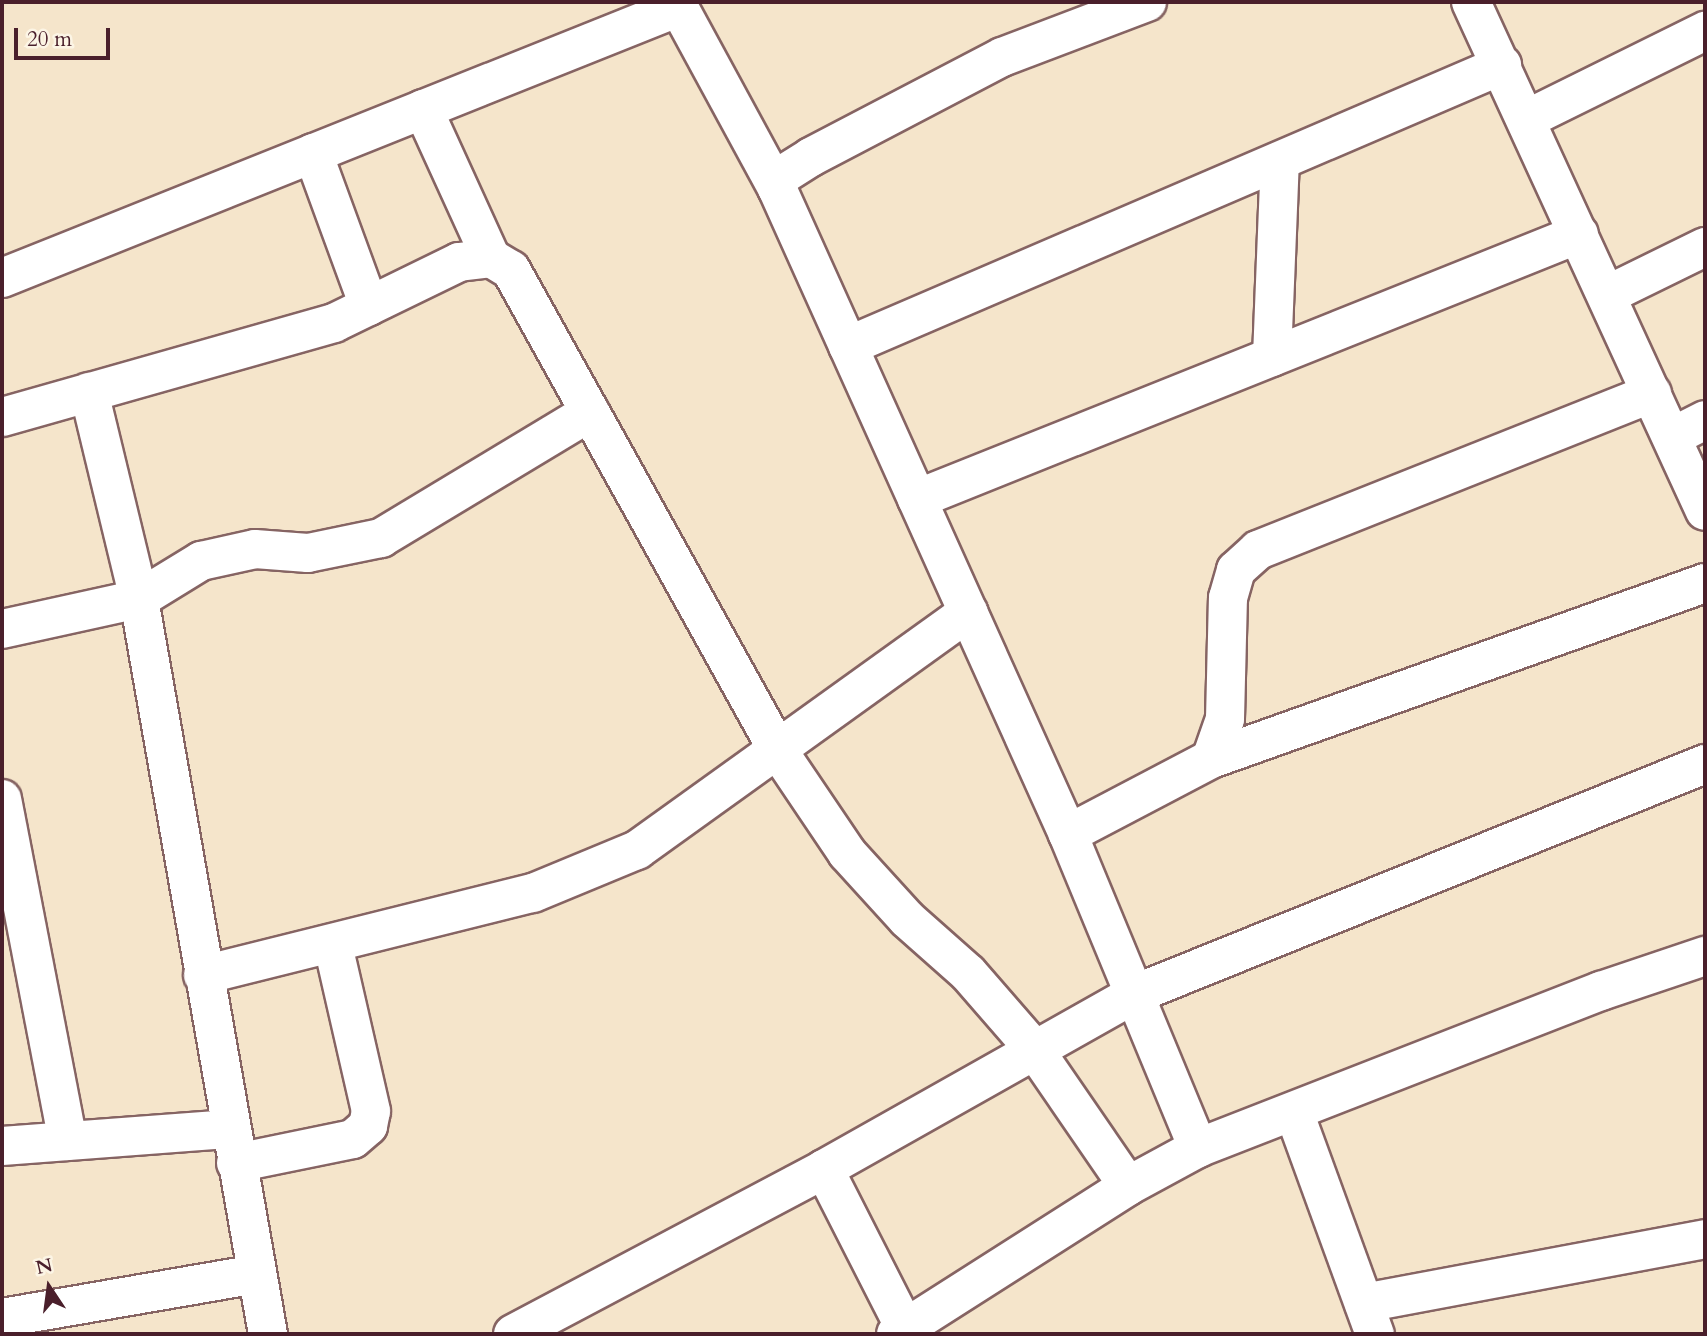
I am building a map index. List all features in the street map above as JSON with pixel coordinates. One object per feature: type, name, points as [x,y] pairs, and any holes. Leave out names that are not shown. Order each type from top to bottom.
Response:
[{"type":"street","points":[[777,188],[782,175],[811,158],[1002,58],[1147,2]]},
{"type":"street","points":[[1471,2],[1705,510]]},
{"type":"street","points":[[2,278],[678,4],[777,188],[1068,834],[1198,1148]]},
{"type":"street","points":[[1527,119],[1705,31]]},
{"type":"street","points":[[848,346],[1502,65]]},
{"type":"street","points":[[423,109],[491,258],[511,270],[779,752],[848,853],[907,919],[968,972],[1034,1049],[1128,1186]]},
{"type":"street","points":[[313,153],[369,306]]},
{"type":"street","points":[[1272,357],[1280,161]]},
{"type":"street","points":[[917,499],[1579,234]]},
{"type":"street","points":[[1607,295],[1705,247]]},
{"type":"street","points":[[2,417],[334,323],[459,262],[491,258]]},
{"type":"street","points":[[89,392],[139,599],[268,1334]]},
{"type":"street","points":[[1211,760],[1225,719],[1228,598],[1236,570],[1258,550],[1652,393]]},
{"type":"street","points":[[2,629],[139,599],[201,561],[255,549],[308,553],[381,538],[590,412]]},
{"type":"street","points":[[1672,437],[1705,420]]},
{"type":"street","points":[[1068,834],[1211,760],[1705,583]]},
{"type":"street","points":[[203,975],[333,945],[533,893],[637,850],[779,752],[968,612]]},
{"type":"street","points":[[513,1334],[824,1170],[1034,1049],[1135,995],[1705,764]]},
{"type":"street","points":[[2,799],[68,1141]]},
{"type":"street","points":[[2,1146],[68,1141],[233,1146],[353,1139],[368,1126],[371,1111],[333,945]]},
{"type":"street","points":[[824,1170],[901,1331],[1128,1186],[1198,1148],[1601,991],[1705,956]]},
{"type":"street","points":[[1294,1112],[1370,1318],[1705,1239]]},
{"type":"street","points":[[2,1318],[256,1274]]}]
